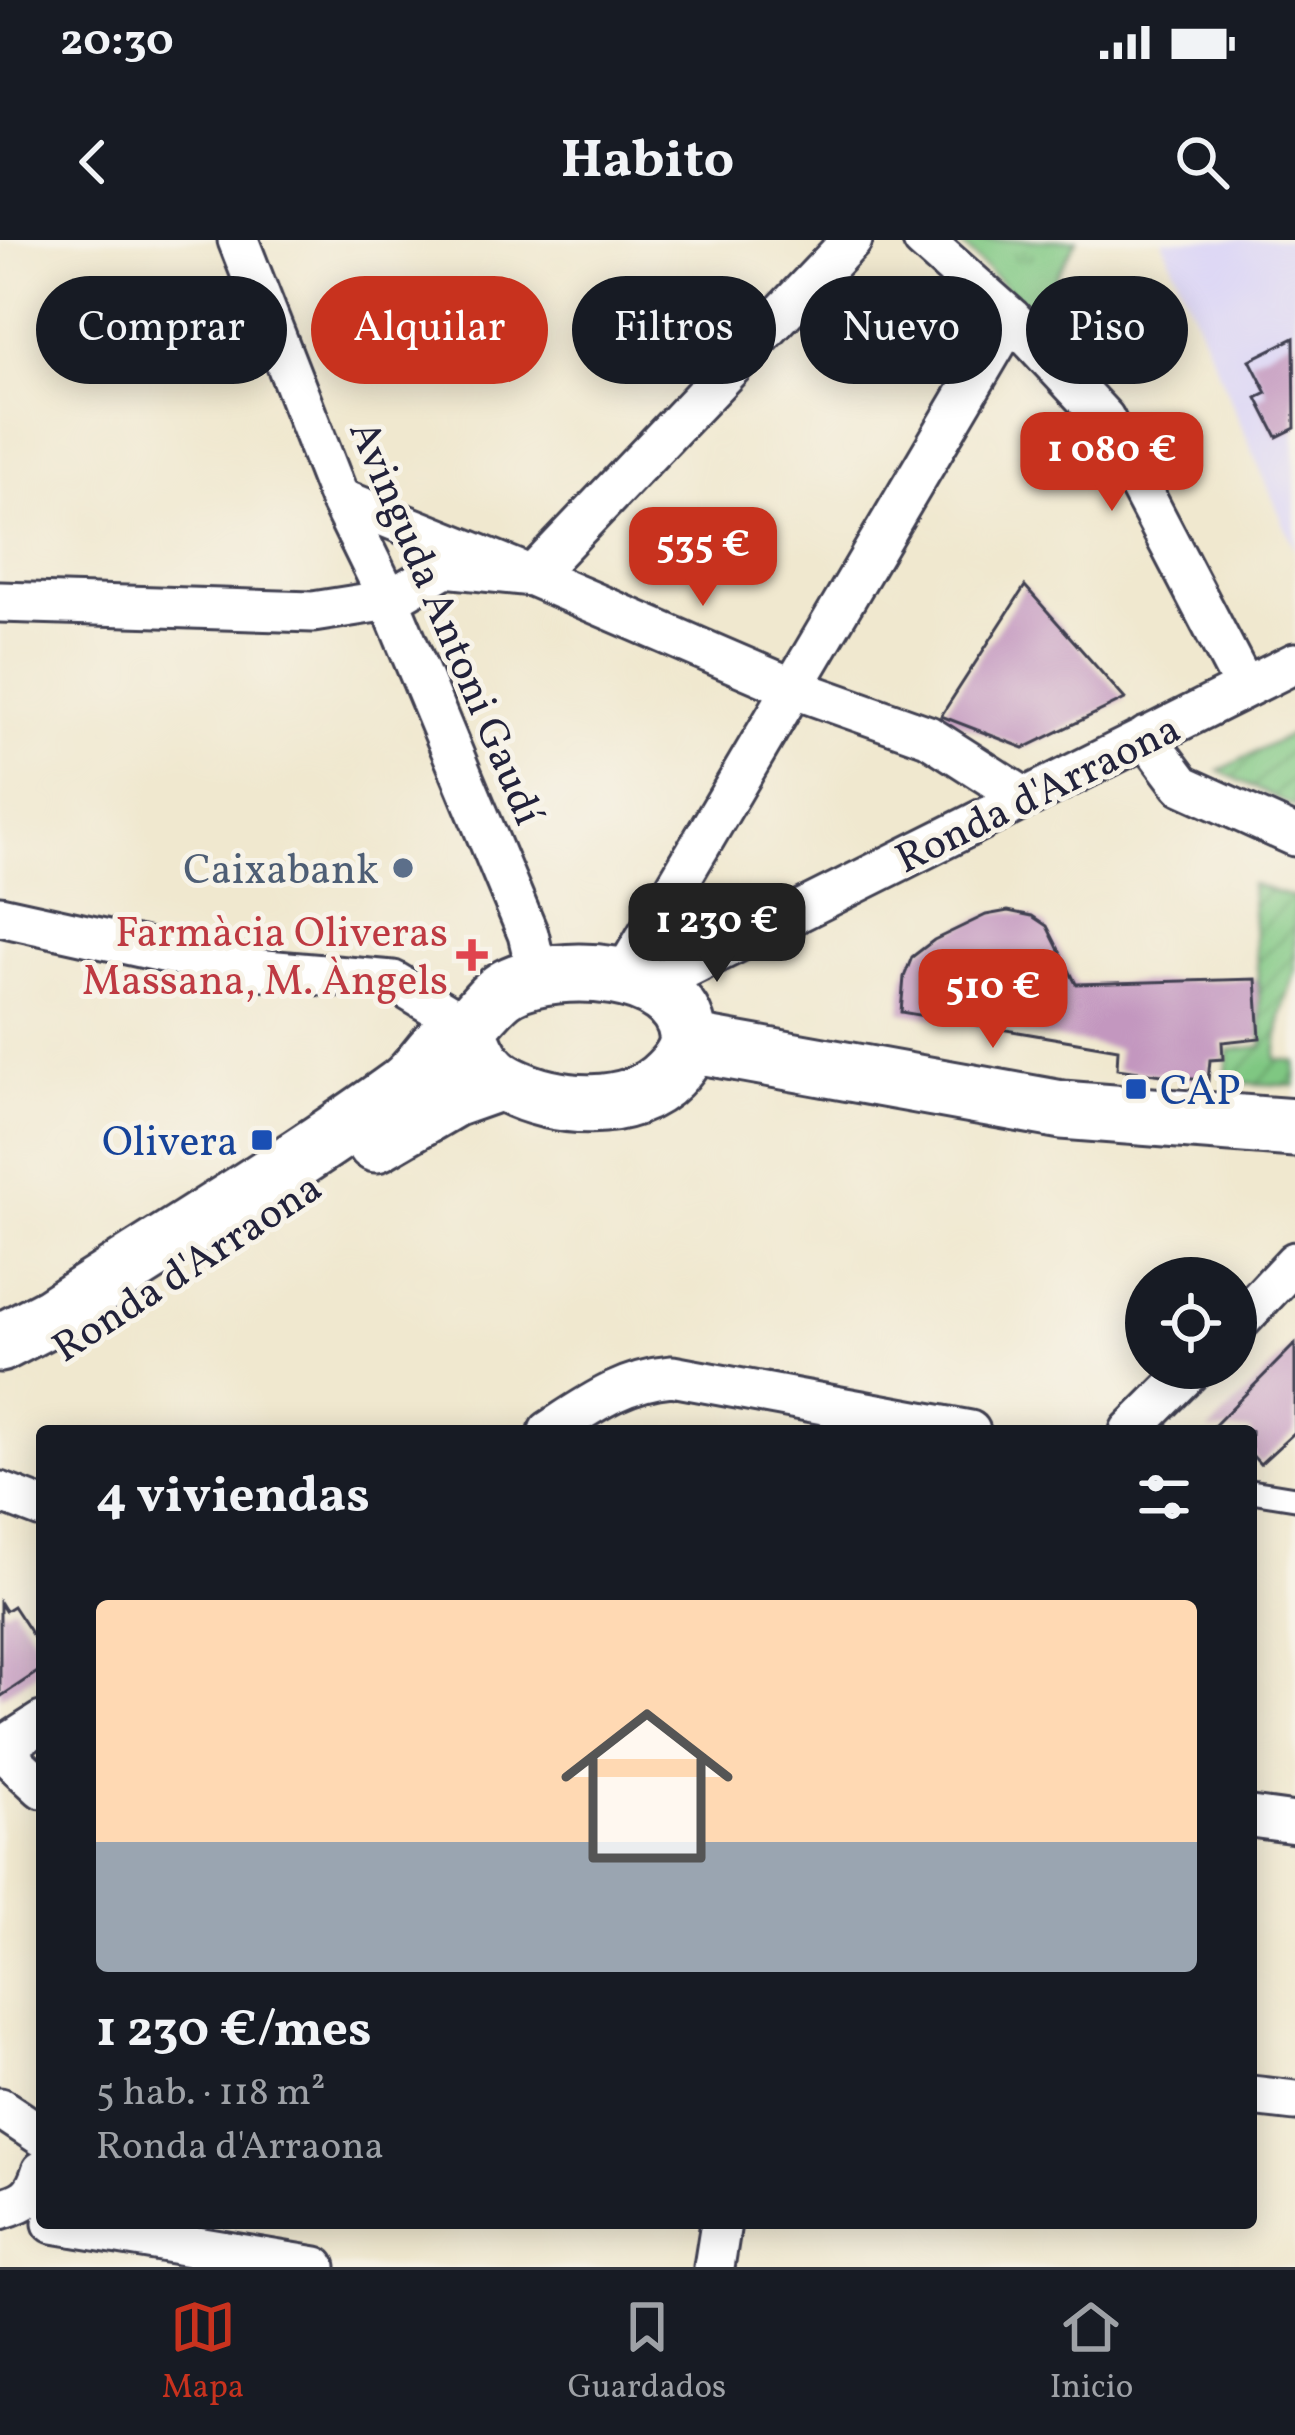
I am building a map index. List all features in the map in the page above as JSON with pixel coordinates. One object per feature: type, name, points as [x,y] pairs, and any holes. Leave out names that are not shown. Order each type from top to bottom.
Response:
[{"type":"street","name":"Avinguda Antoni Gaudí","points":[[238,240],[339,498],[389,600],[529,934],[538,976]]},
{"type":"street","points":[[532,576],[852,240]]},
{"type":"street","points":[[923,240],[1011,318],[1104,418],[1245,688]]},
{"type":"street","points":[[636,982],[790,687],[1011,318]]},
{"type":"street","points":[[339,498],[790,687],[928,736],[1025,798]]},
{"type":"street","points":[[0,602],[313,612],[389,600],[445,567],[532,576]]},
{"type":"street","name":"Ronda d'Arraona","points":[[636,982],[1025,798],[1295,663]]},
{"type":"street","points":[[1146,737],[1182,785],[1295,836]]},
{"type":"street","points":[[0,916],[231,967],[393,981],[468,1026],[472,1048],[501,1081],[529,1094],[562,1101],[634,1098],[657,1087],[678,1066],[689,1043],[686,1024],[673,1001],[636,982],[573,972],[538,976],[506,988],[468,1026]]},
{"type":"street","name":"Ronda d'Arraona","points":[[13,1328],[392,1093],[446,1040],[468,1026]]},
{"type":"street","points":[[689,1043],[1062,1110],[1293,1129]]},
{"type":"street","name":"Ronda d'Arraona","points":[[0,1388],[409,1121],[501,1081]]},
{"type":"street","points":[[1257,1303],[1295,1262]]},
{"type":"street","points":[[558,1425],[614,1389],[641,1378],[672,1376],[937,1425]]},
{"type":"street","points":[[1136,1425],[1172,1389]]},
{"type":"street","points":[[0,1492],[36,1506]]},
{"type":"street","points":[[36,1726],[0,1749],[36,1782]]},
{"type":"street","points":[[1257,1818],[1295,1823]]},
{"type":"street","points":[[1257,2097],[1295,2101]]},
{"type":"street","points":[[0,2108],[36,2144]]},
{"type":"street","points":[[0,2211],[36,2192]]},
{"type":"street","points":[[0,2211],[36,2220]]},
{"type":"street","points":[[89,2229],[308,2265]]},
{"type":"street","points":[[215,2229],[308,2265]]},
{"type":"street","points":[[714,2267],[720,2229]]},
{"type":"lane","points":[[1257,1492],[1295,1498]]},
{"type":"shaded area","points":[[1162,240],[1295,240],[1295,550],[1188,301],[1188,276],[1177,276]]},
{"type":"green space","points":[[956,240],[1077,240],[1056,276],[1026,276],[1026,306],[1002,284],[1002,276],[994,276]]},
{"type":"green space","points":[[1295,732],[1295,807],[1219,771]]},
{"type":"green space","points":[[1251,884],[1295,898],[1295,972],[1281,1016],[1276,1059],[1295,1061],[1295,1086],[1225,1082],[1229,1050],[1263,1046]]},
{"type":"building","points":[[1294,338],[1295,428],[1277,437],[1257,398],[1267,393],[1250,360]]},
{"type":"building","points":[[1025,586],[1125,699],[1024,748],[941,716]]},
{"type":"building","points":[[1008,911],[1032,916],[1047,926],[1076,984],[1256,979],[1260,1038],[1222,1042],[1223,1059],[1210,1060],[1208,1081],[1117,1069],[1118,1049],[901,1012],[904,977],[912,957],[934,940],[986,915]]},
{"type":"building","points":[[1295,1344],[1295,1432],[1260,1464],[1257,1425],[1215,1425],[1251,1389],[1257,1389],[1257,1382]]},
{"type":"building","points":[[0,1603],[5,1611],[13,1606],[36,1641],[36,1673],[0,1697]]},
{"type":"place","name":"Caixabank","points":[[403,868]]},
{"type":"place","name":"Farmàcia Oliveras Massana, M. Àngels","points":[[472,955]]},
{"type":"place","name":"CAP","points":[[1136,1089]]},
{"type":"place","name":"Olivera","points":[[262,1140]]}]
